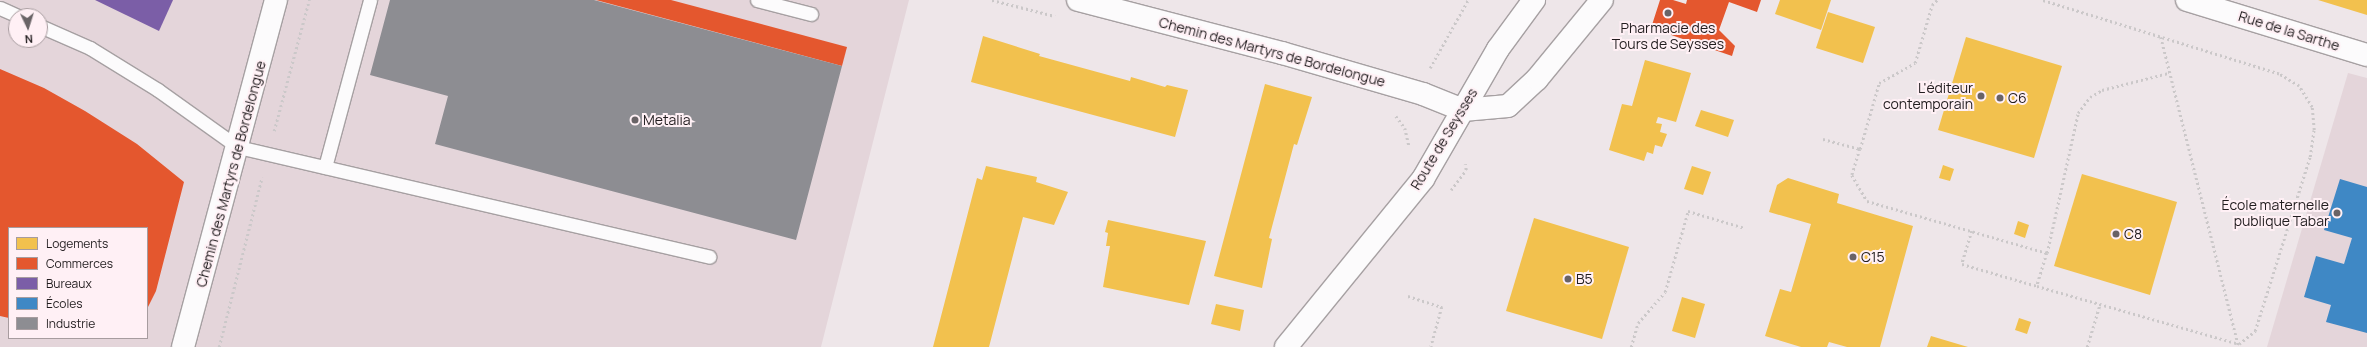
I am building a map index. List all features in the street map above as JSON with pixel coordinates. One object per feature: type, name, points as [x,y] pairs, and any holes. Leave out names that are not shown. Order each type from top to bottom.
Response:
[{"type":"street","name":"Chemin des Martyrs de Bordelongue","points":[[183,347],[238,147],[276,0]]},
{"type":"street","name":"Chemin des Martyrs de Bordelongue","points":[[1078,0],[1282,53],[1424,94],[1463,110]]},
{"type":"street","name":"Route de Seysses","points":[[1286,347],[1424,179],[1498,49],[1534,0]]},
{"type":"street","points":[[1463,110],[1508,106],[1538,79],[1602,0]]},
{"type":"street","name":"Rue de la Sarthe","points":[[2187,0],[2367,55]]},
{"type":"lane","points":[[325,167],[370,0]]},
{"type":"lane","points":[[757,0],[811,14]]},
{"type":"lane","points":[[48,30],[90,48],[158,90],[238,147],[709,257]]},
{"type":"path","points":[[1430,68],[1468,0]]},
{"type":"path","points":[[1937,0],[1932,6],[1915,63],[1879,83],[1852,175],[1867,201],[2047,253]]},
{"type":"path","points":[[2042,0],[2279,74],[2299,86],[2312,107],[2314,130],[2310,157],[2255,331],[2239,346]]},
{"type":"path","points":[[2160,37],[2239,346]]},
{"type":"path","points":[[2037,286],[2047,253],[2078,113],[2090,97],[2102,90],[2168,73]]},
{"type":"path","points":[[1823,139],[1860,149]]},
{"type":"path","points":[[1631,347],[1638,323],[1666,292],[1688,211],[1745,228]]},
{"type":"path","points":[[1972,231],[1962,264],[2239,346]]},
{"type":"path","points":[[1408,296],[1442,307],[1432,347]]},
{"type":"path","points":[[2087,347],[2100,304]]},
{"type":"shaded area","points":[[0,0],[909,0],[821,347],[0,347]]},
{"type":"shaded area","name":"École maternelle publique Tabar","points":[[2348,73],[2367,78],[2367,347],[2267,347]]},
{"type":"building: Logements","points":[[1780,0],[1831,0],[1821,30],[1775,14]]},
{"type":"building: Logements","points":[[2318,0],[2367,0],[2367,15]]},
{"type":"building: Logements","points":[[1828,12],[1875,27],[1863,63],[1816,48]]},
{"type":"building: Logements","points":[[983,36],[1040,54],[1039,56],[1130,81],[1131,77],[1165,87],[1167,85],[1188,90],[1175,137],[971,82]]},
{"type":"building: Logements","name":"C6","points":[[1966,37],[2062,66],[2034,158],[1938,130]]},
{"type":"building: Logements","points":[[1645,60],[1691,73],[1676,122],[1658,117],[1656,123],[1662,124],[1660,132],[1667,134],[1662,147],[1655,145],[1653,154],[1647,152],[1644,161],[1609,150],[1622,104],[1632,106]]},
{"type":"building: Logements","points":[[1265,84],[1312,97],[1297,145],[1294,144],[1269,238],[1272,239],[1262,288],[1214,276]]},
{"type":"building: Logements","points":[[1701,110],[1734,120],[1728,137],[1695,126]]},
{"type":"building: Logements","points":[[1943,165],[1954,169],[1950,181],[1939,178]]},
{"type":"building: Logements","points":[[986,166],[1037,177],[1036,182],[1068,192],[1054,225],[1023,217],[989,347],[933,347],[977,178],[982,180]]},
{"type":"building: Logements","points":[[1692,166],[1711,172],[1703,195],[1684,189]]},
{"type":"building: Logements","name":"C8","points":[[2082,174],[2177,202],[2150,295],[2054,266]]},
{"type":"building: Logements","name":"C15","points":[[1788,178],[1839,194],[1837,203],[1913,226],[1880,347],[1847,347],[1829,342],[1827,347],[1801,347],[1765,336],[1780,289],[1791,292],[1811,224],[1769,212],[1777,185]]},
{"type":"building: Logements","name":"B5","points":[[1534,218],[1629,247],[1602,339],[1506,311]]},
{"type":"building: Logements","points":[[1108,220],[1206,241],[1189,305],[1103,287],[1110,246],[1106,246],[1108,233],[1105,232]]},
{"type":"building: Logements","points":[[2018,221],[2029,225],[2025,238],[2014,234]]},
{"type":"building: Logements","points":[[1682,297],[1705,304],[1695,338],[1672,331]]},
{"type":"building: Logements","points":[[1216,304],[1244,310],[1240,331],[1211,324]]},
{"type":"building: Logements","points":[[2019,318],[2031,322],[2027,334],[2015,330]]},
{"type":"building: Logements","points":[[1931,336],[1968,347],[1927,347]]},
{"type":"building: Commerces","points":[[596,0],[671,0],[847,47],[842,66]]},
{"type":"building: Commerces","points":[[1660,0],[1673,0],[1686,4],[1687,0],[1761,0],[1757,12],[1729,2],[1719,30],[1735,46],[1732,56],[1651,28]]},
{"type":"building: Commerces","points":[[0,69],[44,88],[85,111],[137,144],[184,182],[156,291],[148,307],[148,227],[8,227],[8,318],[0,316]]},
{"type":"building: Bureaux","points":[[95,0],[173,0],[159,31]]},
{"type":"building: Écoles","points":[[2340,179],[2367,187],[2367,333],[2326,322],[2331,305],[2304,297],[2316,256],[2344,264],[2352,238],[2324,230]]},
{"type":"building: Industrie","name":"Metalia","points":[[390,0],[594,0],[842,66],[796,240],[435,144],[448,96],[370,75]]},
{"type":"place","name":"Pharmacie des Tours de Seysses","points":[[1668,13]]},
{"type":"place","name":"L'éditeur contemporain","points":[[1981,96]]},
{"type":"place","name":"C6","points":[[2000,98]]},
{"type":"place","name":"Metalia","points":[[635,120]]},
{"type":"place","name":"École maternelle publique Tabar","points":[[2337,213]]},
{"type":"place","name":"C8","points":[[2116,234]]},
{"type":"place","name":"C15","points":[[1853,257]]},
{"type":"place","name":"B5","points":[[1568,279]]}]
